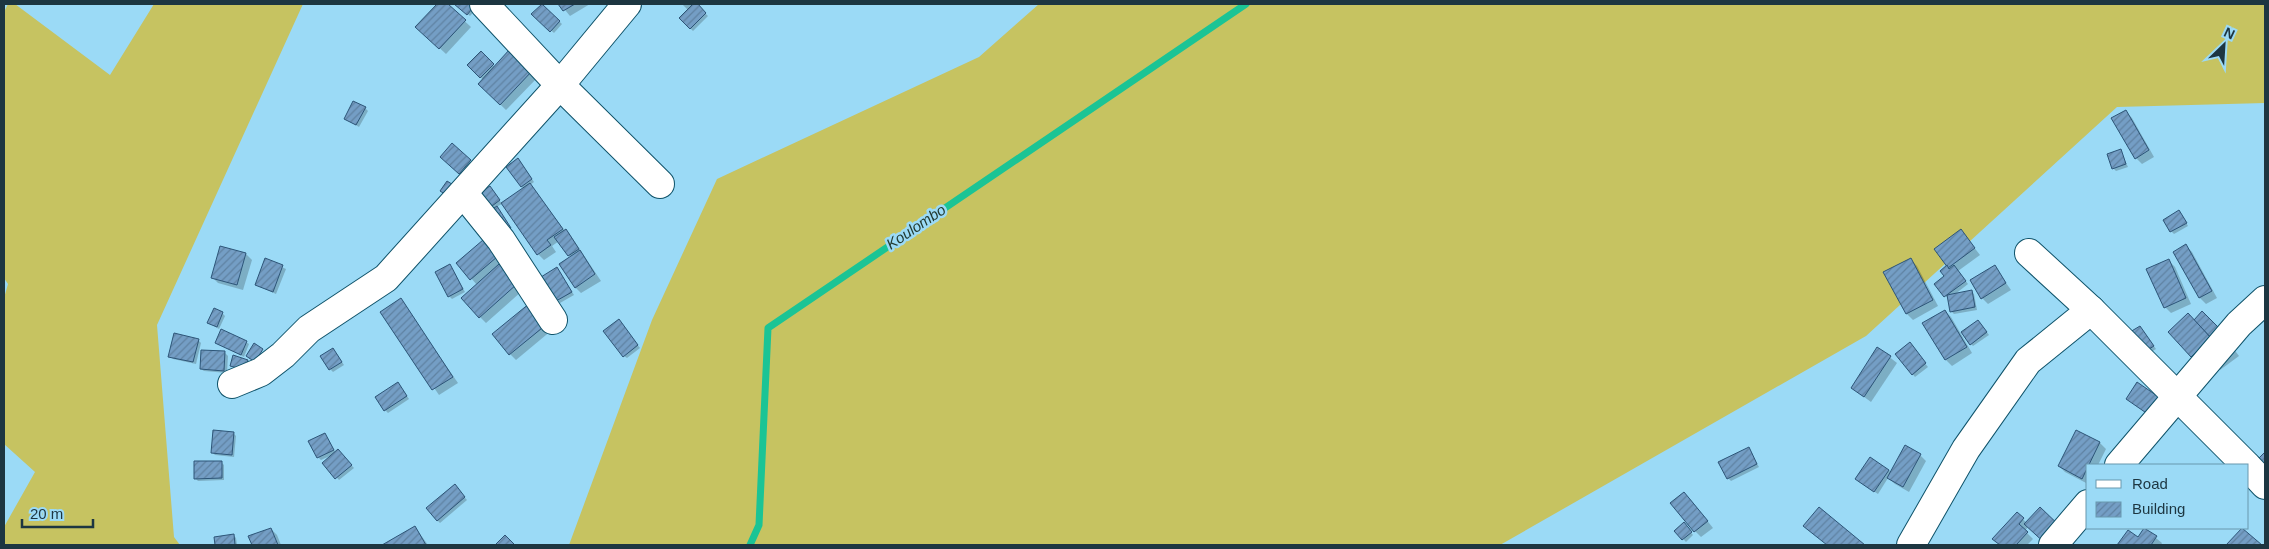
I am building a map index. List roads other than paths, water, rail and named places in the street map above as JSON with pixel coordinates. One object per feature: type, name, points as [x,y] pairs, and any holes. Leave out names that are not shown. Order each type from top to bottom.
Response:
[{"type":"street","points":[[484,4],[560,85],[660,184]]},
{"type":"street","points":[[232,384],[260,372],[283,355],[309,329],[386,278],[464,194],[560,85],[627,4]]},
{"type":"street","points":[[464,194],[501,240],[553,320]]},
{"type":"street","points":[[2029,253],[2091,310],[2245,464]]},
{"type":"street","points":[[2121,464],[2177,395],[2239,324],[2265,300]]},
{"type":"street","points":[[1922,540],[1966,449],[2028,361],[2091,310]]},
{"type":"street","points":[[2249,468],[2265,485]]},
{"type":"street","points":[[2053,545],[2086,506]]},
{"type":"waterway","name":"Koulombo","points":[[750,545],[759,525],[768,328],[1246,4]]}]
